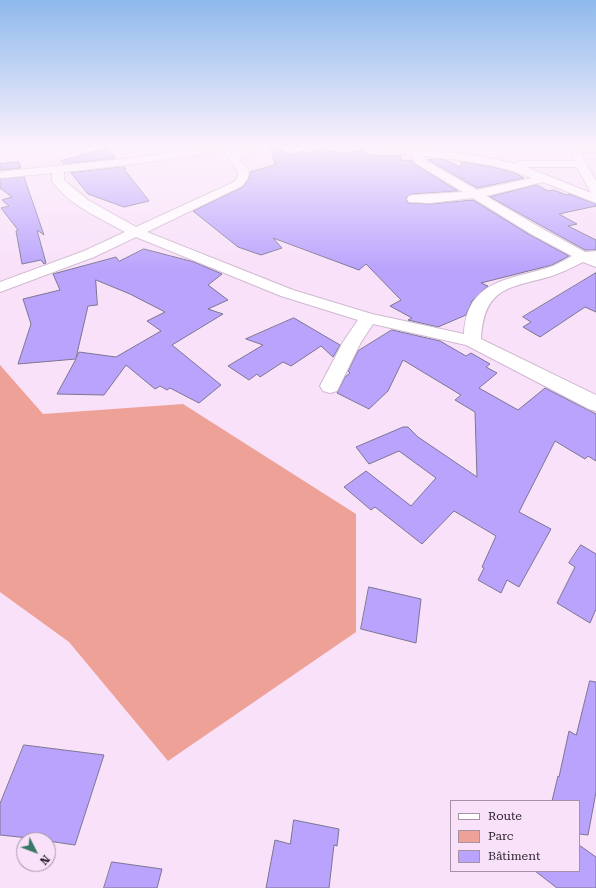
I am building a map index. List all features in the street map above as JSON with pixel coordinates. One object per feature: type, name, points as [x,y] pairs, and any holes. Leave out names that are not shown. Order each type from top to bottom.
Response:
[{"type":"street","points":[[64,187],[68,192],[112,220],[135,232],[287,293],[368,318],[472,342],[596,404]]},
{"type":"street","points":[[0,287],[89,254],[231,187]]},
{"type":"street","points":[[465,187],[536,231],[592,258]]},
{"type":"street","points":[[413,199],[438,200],[476,194],[504,187]]},
{"type":"street","points":[[567,187],[596,199]]},
{"type":"street","points":[[472,342],[474,318],[487,295],[496,287],[505,283],[592,258]]},
{"type":"street","points":[[330,386],[348,349],[368,318]]},
{"type":"green space","points":[[0,365],[43,414],[183,404],[356,514],[356,632],[168,761],[69,642],[0,592]]},
{"type":"building","points":[[28,187],[44,235],[37,230],[46,263],[44,264],[41,260],[22,264],[16,231],[18,230],[1,208],[9,206],[2,200],[12,197],[0,188]]},
{"type":"building","points":[[83,187],[138,187],[149,201],[124,207],[88,194]]},
{"type":"building","points":[[242,187],[452,187],[458,191],[413,194],[406,198],[408,203],[430,204],[473,200],[530,235],[569,256],[552,265],[481,283],[488,286],[472,301],[466,315],[438,327],[408,320],[412,318],[390,306],[401,300],[366,264],[359,270],[273,238],[282,248],[261,255],[238,247],[193,211]]},
{"type":"building","points":[[527,187],[541,187],[548,191],[554,190],[566,195],[569,194],[596,204],[596,206],[559,214],[577,224],[568,226],[596,240],[596,250],[585,250],[490,197]]},
{"type":"building","points":[[144,249],[194,262],[222,274],[208,285],[228,300],[208,309],[223,314],[172,345],[221,385],[199,403],[170,388],[167,390],[160,386],[155,389],[126,365],[104,395],[57,394],[76,359],[18,364],[31,324],[23,299],[60,290],[53,274],[116,257],[119,261]],"holes":[[[96,280],[130,294],[165,312],[147,321],[161,331],[116,357],[79,352],[76,358],[88,306],[97,305]]]},
{"type":"building","points":[[596,273],[596,312],[585,307],[540,337],[523,327],[531,322],[523,317]]},
{"type":"building","points":[[294,318],[340,345],[333,357],[321,346],[291,366],[283,362],[260,377],[257,374],[249,380],[228,366],[263,345],[246,339]]},
{"type":"building","points":[[392,330],[440,341],[466,356],[471,353],[490,364],[486,367],[497,373],[479,388],[518,410],[545,388],[596,414],[596,461],[588,456],[585,459],[555,441],[519,512],[551,529],[519,587],[507,580],[501,593],[478,580],[484,568],[482,567],[496,536],[454,511],[422,544],[375,507],[371,510],[344,487],[366,471],[411,506],[436,478],[399,451],[369,464],[356,447],[403,427],[408,427],[418,437],[477,477],[475,412],[455,400],[461,395],[403,360],[388,391],[369,409],[337,393],[345,377],[350,373],[348,371],[358,351]]},
{"type":"building","points":[[581,545],[596,554],[596,609],[590,623],[557,603],[575,567],[569,563]]},
{"type":"building","points":[[369,587],[421,599],[416,643],[361,629]]},
{"type":"building","points":[[590,681],[596,682],[596,792],[588,835],[580,834],[580,800],[552,800],[569,731],[576,735]]},
{"type":"building","points":[[24,745],[104,755],[75,845],[56,842],[56,832],[16,832],[16,837],[0,835],[0,804]]},
{"type":"building","points":[[294,820],[339,829],[337,846],[334,845],[329,888],[266,888],[275,840],[290,844]]},
{"type":"building","points":[[580,846],[596,857],[596,888],[557,888],[536,872],[580,872]]},
{"type":"building","points":[[112,862],[162,869],[157,888],[104,888]]}]
